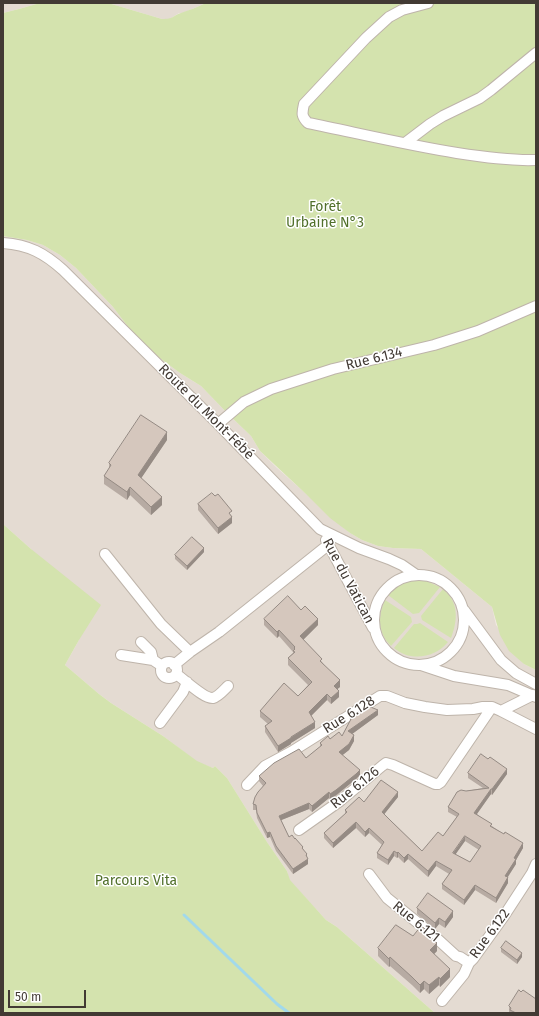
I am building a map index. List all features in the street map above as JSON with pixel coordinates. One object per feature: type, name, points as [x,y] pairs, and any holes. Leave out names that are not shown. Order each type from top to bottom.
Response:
[{"type":"street","points":[[428,3],[402,10],[389,17],[366,38],[304,104],[302,112],[304,119],[308,123],[434,149],[481,157],[536,160]]},
{"type":"street","points":[[405,143],[443,116],[480,98],[536,54]]},
{"type":"street","name":"Route du Mont-Fébé","points":[[3,243],[23,246],[36,250],[53,261],[218,424],[320,529],[360,548],[390,559],[415,574]]},
{"type":"street","name":"Rue 6.134","points":[[218,424],[244,402],[271,389],[333,369],[434,345],[478,331],[536,306]]},
{"type":"street","name":"Rue du Vatican","points":[[320,529],[376,633]]},
{"type":"street","points":[[142,642],[158,663],[164,677],[173,677],[175,669],[190,652],[219,632],[328,545]]},
{"type":"street","points":[[105,554],[160,624],[190,652]]},
{"type":"street","points":[[422,665],[435,662],[447,655],[457,645],[463,632],[465,617],[458,595],[446,583],[436,577],[424,574],[415,574],[396,580],[381,594],[376,606],[374,620],[376,633],[381,644],[388,653],[398,660],[409,664],[422,665],[454,676],[508,685],[534,696]]},
{"type":"street","points":[[464,610],[501,660],[516,672],[536,684]]},
{"type":"street","points":[[121,655],[158,663],[168,662],[187,682],[201,694],[209,698],[216,696],[228,686]]},
{"type":"street","points":[[160,723],[183,692],[187,682]]},
{"type":"street","name":"Rue 6.128","points":[[247,785],[265,766],[291,752],[380,696],[387,696],[405,703],[447,710],[483,707],[497,709],[534,696]]},
{"type":"street","points":[[497,709],[536,729]]},
{"type":"street","name":"Rue 6.126","points":[[299,830],[340,801],[386,763],[390,763],[435,784],[438,784],[497,709]]},
{"type":"street","name":"Rue 6.122","points":[[442,1001],[464,974],[469,963],[535,871]]},
{"type":"street","name":"Rue 6.121","points":[[369,874],[387,898],[433,935],[456,956],[469,963]]},
{"type":"shaded area","points":[[3,3],[40,3],[3,13]]},
{"type":"shaded area","points":[[108,3],[206,3],[183,13],[179,13],[170,19],[162,19]]},
{"type":"shaded area","points":[[3,236],[27,240],[43,245],[60,255],[76,268],[113,307],[129,328],[157,356],[201,386],[251,436],[260,451],[276,467],[350,533],[362,540],[378,546],[421,549],[492,607],[496,625],[524,664],[536,670],[536,1013],[435,1013],[337,927],[326,920],[289,880],[287,871],[227,778],[215,766],[213,768],[197,762],[163,736],[111,703],[65,665],[79,640],[31,549],[3,524]]},
{"type":"green space","name":"Forêt Urbaine N°3","points":[[40,3],[108,3],[166,19],[206,3],[536,3],[536,670],[524,664],[509,651],[500,635],[492,607],[421,549],[378,546],[362,540],[350,533],[330,518],[260,451],[251,436],[201,386],[157,356],[129,328],[113,307],[76,268],[60,255],[43,245],[27,240],[3,236],[3,13]]},
{"type":"green space","name":"Parcours Vita","points":[[3,524],[31,549],[101,605],[65,665],[111,703],[163,736],[197,761],[213,768],[215,766],[227,778],[287,871],[290,880],[326,920],[337,927],[435,1013],[3,1013]]},
{"type":"green space","points":[[414,580],[426,581],[440,587],[419,613],[413,614],[388,595],[393,589],[406,582]]},
{"type":"green space","points":[[443,589],[452,600],[456,612],[455,625],[451,638],[422,620],[421,616]]},
{"type":"green space","points":[[385,600],[411,617],[412,622],[391,646],[383,635],[380,624],[381,612]]},
{"type":"green space","points":[[420,623],[448,642],[436,652],[422,656],[407,655],[394,648],[414,624]]},
{"type":"building","points":[[141,415],[167,432],[138,475],[162,497],[151,507],[130,487],[127,492],[104,476],[111,465],[109,463]]},
{"type":"building","points":[[212,493],[215,496],[218,494],[232,511],[229,513],[232,517],[218,528],[198,504]]},
{"type":"building","points":[[192,537],[204,548],[187,566],[175,555]]},
{"type":"building","points":[[288,596],[301,610],[305,606],[318,619],[300,636],[322,659],[320,661],[340,680],[334,686],[339,691],[331,698],[327,694],[309,712],[315,722],[278,746],[265,726],[272,721],[260,711],[284,683],[298,696],[312,682],[288,658],[295,652],[293,651],[295,647],[279,630],[277,632],[264,619]]},
{"type":"building","points":[[368,706],[378,710],[348,731],[354,735],[349,744],[339,752],[360,770],[336,790],[330,794],[329,792],[312,806],[309,803],[279,816],[289,837],[292,835],[307,854],[308,859],[293,869],[276,846],[270,832],[267,833],[257,813],[256,805],[253,804],[258,792],[266,783],[259,776],[274,763],[299,749],[306,758],[322,745],[320,743],[328,736],[330,739],[339,732],[342,736],[351,719],[350,718]]},
{"type":"building","points":[[481,754],[488,759],[490,757],[507,769],[474,813],[492,824],[490,826],[504,834],[505,832],[523,843],[514,858],[516,859],[505,876],[508,877],[496,898],[475,885],[464,900],[442,884],[452,870],[436,861],[428,871],[408,854],[404,858],[398,852],[397,853],[394,851],[388,860],[377,853],[384,842],[369,828],[365,832],[356,822],[333,843],[324,833],[347,812],[345,810],[359,797],[364,802],[381,780],[398,792],[382,812],[422,851],[438,832],[443,836],[459,814],[448,807],[457,792],[461,790],[466,791],[489,788],[468,773]],"holes":[[[465,836],[481,846],[470,862],[453,853]]]},
{"type":"building","points":[[428,893],[453,911],[445,922],[439,918],[435,923],[417,908]]},
{"type":"building","points":[[396,925],[413,936],[421,926],[428,931],[426,933],[437,943],[430,950],[450,969],[440,979],[439,977],[429,985],[424,981],[420,985],[378,948]]},
{"type":"building","points":[[506,941],[522,953],[517,960],[501,948]]},
{"type":"building","points":[[519,990],[521,992],[523,990],[536,999],[536,1013],[516,1013],[510,1010],[511,1008],[509,1006]]},
{"type":"waterway","points":[[184,915],[277,1004],[289,1013]]}]
